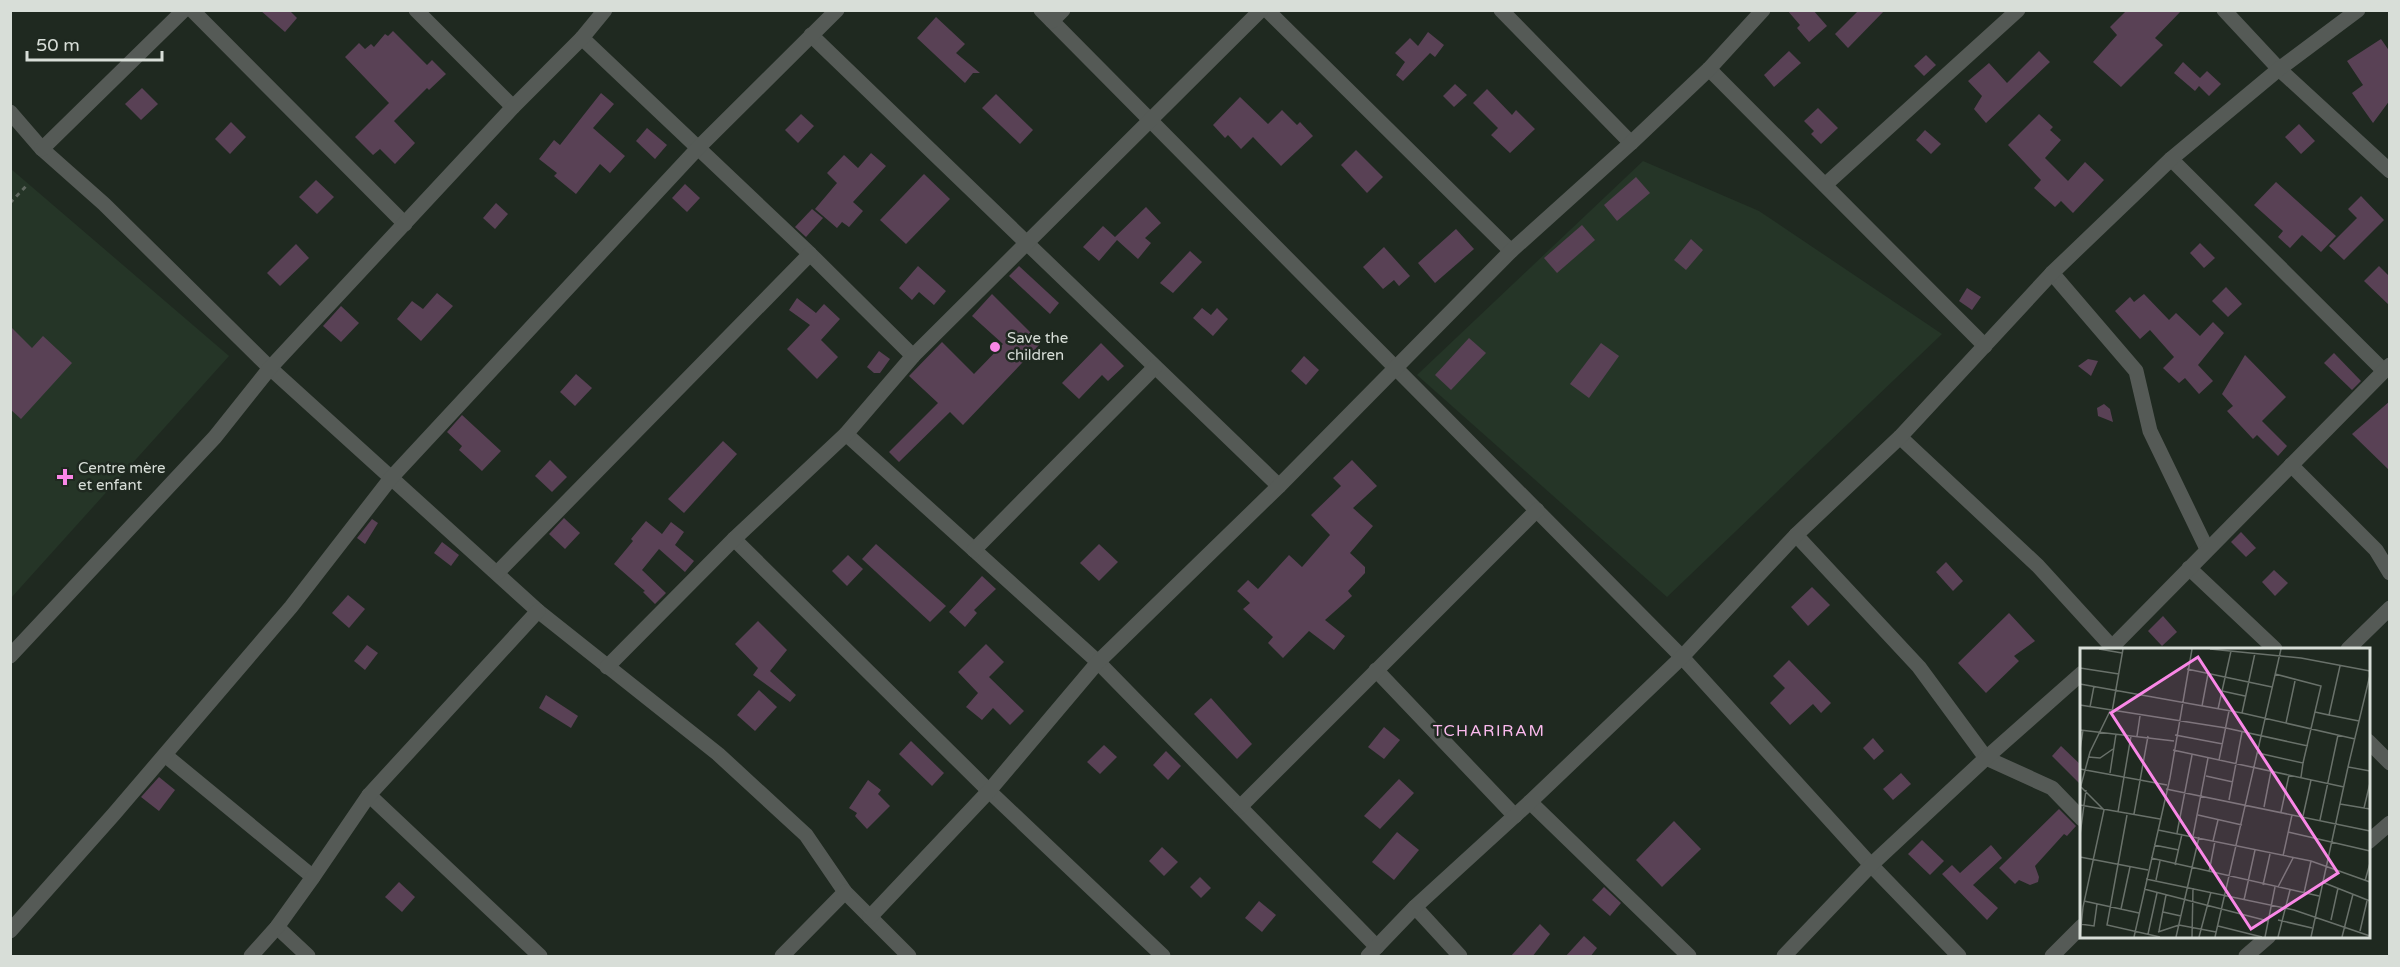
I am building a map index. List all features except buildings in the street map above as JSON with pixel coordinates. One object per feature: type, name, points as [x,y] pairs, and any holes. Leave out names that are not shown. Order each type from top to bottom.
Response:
[{"type":"street","points":[[42,149],[183,10]]},
{"type":"street","points":[[192,10],[405,224]]},
{"type":"street","points":[[416,10],[513,107]]},
{"type":"street","points":[[10,656],[214,437],[270,368],[513,107],[582,38],[605,10]]},
{"type":"street","points":[[10,931],[291,607],[391,478],[698,148],[837,10]]},
{"type":"street","points":[[607,667],[734,539],[846,434],[913,357],[1262,10]]},
{"type":"street","points":[[1267,10],[1510,250]]},
{"type":"street","points":[[1501,10],[1631,142]]},
{"type":"street","points":[[870,917],[989,791],[1098,662],[1279,486],[1510,250],[1709,69],[1763,10]]},
{"type":"street","points":[[1825,185],[2019,10]]},
{"type":"street","points":[[2224,10],[2278,69],[2390,171]]},
{"type":"street","points":[[846,434],[1098,662],[1240,807],[1372,952],[1415,907],[1530,802],[1682,657],[1796,535],[1900,437],[2052,273],[2171,159],[2278,69],[2358,10]]},
{"type":"street","points":[[1052,14],[1149,120],[1682,657],[1871,866],[1959,957]]},
{"type":"street","points":[[811,35],[1279,486]]},
{"type":"street","points":[[582,38],[810,254],[913,357]]},
{"type":"street","points":[[1709,69],[1985,346]]},
{"type":"street","points":[[10,112],[42,149],[104,204],[270,368],[538,611],[718,754],[806,836],[845,892],[909,957]]},
{"type":"street","points":[[1900,437],[2038,566],[2111,648],[2387,368],[2171,159]]},
{"type":"street","points":[[497,573],[810,254]]},
{"type":"street","points":[[2052,273],[2136,370],[2150,431],[2207,549]]},
{"type":"street","points":[[974,550],[1155,367]]},
{"type":"street","points":[[2291,465],[2376,550],[2390,573]]},
{"type":"street","points":[[1240,807],[1537,510]]},
{"type":"street","points":[[1796,535],[1919,667],[1986,758],[2052,788],[2080,817]]},
{"type":"street","points":[[734,539],[989,791],[1163,957]]},
{"type":"street","points":[[2189,568],[2275,648]]},
{"type":"street","points":[[2349,648],[2390,608]]},
{"type":"street","points":[[251,957],[313,877],[369,795],[538,611]]},
{"type":"street","points":[[1376,670],[1515,816]]},
{"type":"street","points":[[1784,957],[1871,866],[1986,758],[2080,675]]},
{"type":"street","points":[[2370,743],[2390,763]]},
{"type":"street","points":[[165,755],[313,877]]},
{"type":"street","points":[[369,795],[540,957]]},
{"type":"street","points":[[1530,802],[1689,957]]},
{"type":"street","points":[[2370,840],[2390,823]]},
{"type":"street","points":[[782,957],[845,892]]},
{"type":"street","points":[[1415,907],[1460,957]]},
{"type":"street","points":[[276,927],[308,957]]},
{"type":"street","points":[[2052,957],[2080,928]]},
{"type":"street","points":[[2246,957],[2268,937]]},
{"type":"path","points":[[10,203],[28,184]]},
{"type":"shaded area","points":[[1643,161],[1759,211],[1942,334],[1667,597],[1417,375]]},
{"type":"shaded area","name":"Centre mère et enfant","points":[[11,169],[229,356],[11,598]]},
{"type":"place","name":"Save the children","points":[[995,347]]},
{"type":"place","name":"Centre mère et enfant","points":[[65,477]]},
{"type":"district","name":"TCHARIRAM","points":[[1489,730]]}]
